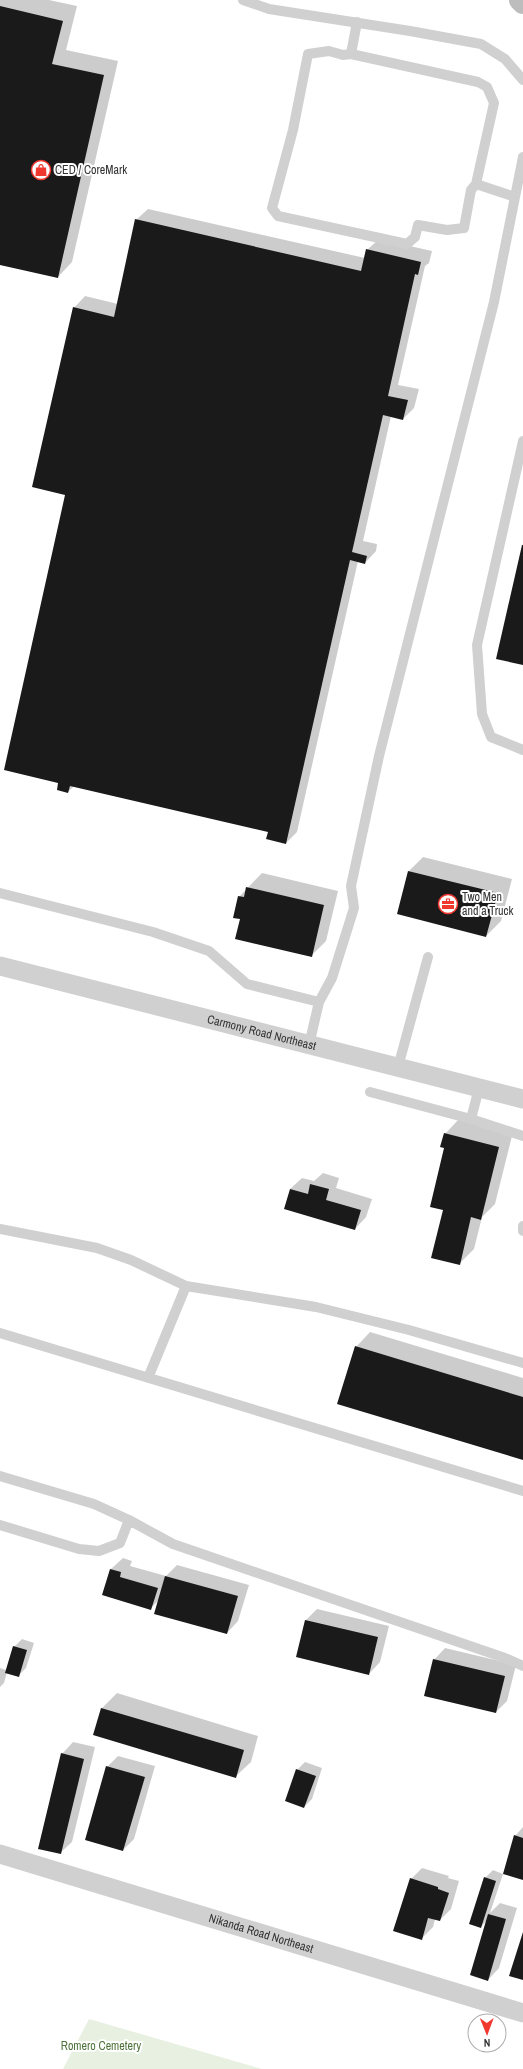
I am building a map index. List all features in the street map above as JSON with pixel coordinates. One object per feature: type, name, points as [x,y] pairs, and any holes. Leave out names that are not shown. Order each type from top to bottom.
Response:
[{"type":"main road","points":[[520,0],[523,3]]},
{"type":"street","name":"Carmony Road Northeast","points":[[0,966],[523,1099]]},
{"type":"street","name":"Nikanda Road Northeast","points":[[0,1854],[523,2013]]},
{"type":"lane","points":[[243,0],[269,9],[357,22],[481,44],[505,59],[523,80]]},
{"type":"lane","points":[[351,54],[357,22]]},
{"type":"lane","points":[[329,51],[343,55],[351,54],[478,82],[487,87],[494,103],[476,184],[471,190],[464,228],[447,230],[418,225],[415,236],[407,244],[278,216],[272,208],[293,130],[308,54],[329,51]]},
{"type":"lane","points":[[309,1045],[319,1002],[332,978],[354,908],[351,886],[380,756],[494,302],[523,157]]},
{"type":"lane","points":[[476,184],[515,197]]},
{"type":"lane","points":[[523,441],[477,645],[482,714],[491,737],[523,750]]},
{"type":"lane","points":[[0,893],[153,932],[209,951],[247,984],[319,1002]]},
{"type":"lane","points":[[398,1067],[428,957]]},
{"type":"lane","points":[[471,1118],[479,1088]]},
{"type":"lane","points":[[370,1092],[471,1118],[523,1136]]},
{"type":"lane","points":[[523,1226],[523,1231]]},
{"type":"lane","points":[[0,1229],[98,1248],[131,1260],[186,1286],[316,1306],[409,1330],[523,1363]]},
{"type":"lane","points":[[148,1378],[186,1286]]},
{"type":"lane","points":[[0,1333],[523,1491]]},
{"type":"lane","points":[[0,1476],[94,1504],[129,1520],[173,1544],[371,1611],[505,1658],[523,1666]]},
{"type":"lane","points":[[0,1525],[79,1549],[99,1551],[120,1543],[129,1520]]},
{"type":"green space","name":"Romero Cemetery","points":[[89,2019],[262,2069],[63,2069]]},
{"type":"building","name":"CED / CoreMark","points":[[0,6],[63,21],[52,64],[104,75],[58,278],[0,265]]},
{"type":"building","points":[[135,219],[361,271],[366,249],[421,262],[418,275],[415,274],[388,396],[408,400],[403,420],[383,415],[352,552],[367,556],[365,564],[350,560],[286,844],[266,839],[268,832],[70,786],[68,793],[57,790],[58,783],[4,770],[65,495],[32,487],[73,307],[114,317]]},
{"type":"building","points":[[523,545],[523,665],[496,659]]},
{"type":"building","points":[[408,871],[498,893],[486,937],[397,914]]},
{"type":"building","points":[[246,887],[324,905],[312,957],[235,939],[240,919],[233,918],[238,896],[244,897]]},
{"type":"building","points":[[444,1133],[499,1147],[481,1220],[471,1217],[460,1265],[431,1258],[443,1210],[430,1207],[444,1148],[440,1147]]},
{"type":"building","points":[[310,1184],[329,1189],[326,1200],[361,1210],[355,1230],[284,1209],[290,1189],[308,1194]]},
{"type":"building","points":[[355,1346],[523,1397],[523,1460],[337,1404]]},
{"type":"building","points":[[110,1569],[121,1572],[120,1577],[158,1588],[151,1610],[102,1595]]},
{"type":"building","points":[[165,1576],[238,1596],[227,1634],[154,1614]]},
{"type":"building","points":[[305,1620],[378,1637],[369,1675],[296,1657]]},
{"type":"building","points":[[13,1646],[27,1650],[19,1677],[5,1673]]},
{"type":"building","points":[[433,1659],[505,1676],[496,1713],[424,1696]]},
{"type":"building","points":[[101,1708],[244,1750],[236,1778],[93,1735]]},
{"type":"building","points":[[61,1753],[84,1759],[61,1854],[38,1849]]},
{"type":"building","points":[[106,1766],[145,1777],[123,1851],[85,1840]]},
{"type":"building","points":[[296,1769],[316,1776],[304,1808],[285,1801]]},
{"type":"building","points":[[514,1835],[523,1838],[523,1880],[503,1874]]},
{"type":"building","points":[[484,1877],[496,1881],[481,1928],[469,1924]]},
{"type":"building","points":[[410,1878],[438,1887],[438,1889],[449,1893],[440,1921],[428,1918],[422,1940],[393,1931]]},
{"type":"building","points":[[488,1914],[506,1919],[488,1981],[470,1975]]},
{"type":"building","points":[[523,1932],[523,1980],[509,1976]]},
{"type":"place","name":"CED / CoreMark","points":[[41,170]]},
{"type":"place","name":"Two Men and a Truck","points":[[448,904]]}]
